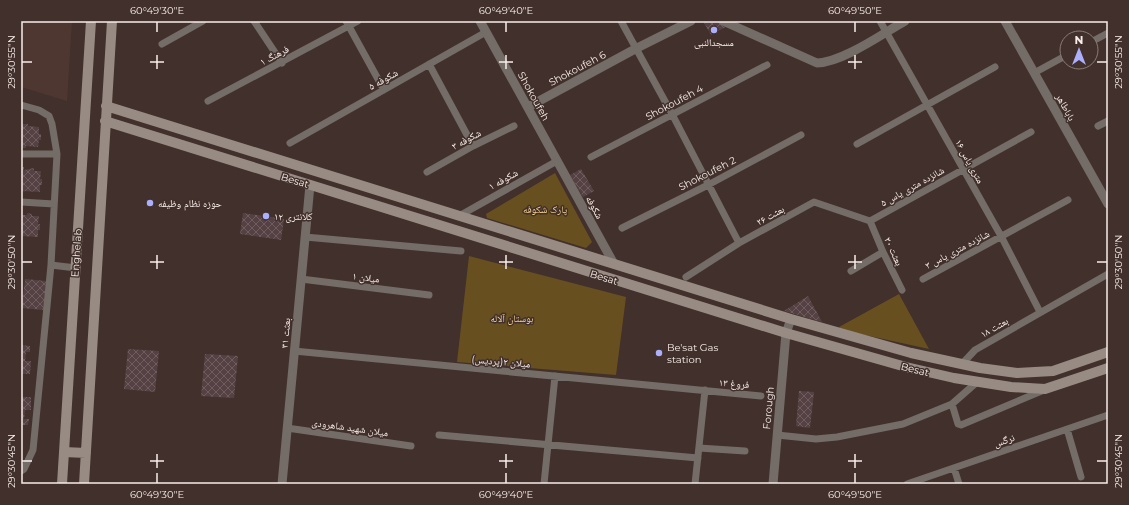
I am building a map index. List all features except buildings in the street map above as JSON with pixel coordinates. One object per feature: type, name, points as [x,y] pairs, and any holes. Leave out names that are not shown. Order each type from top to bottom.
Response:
[{"type":"main road","name":"Enghelab","points":[[62,484],[91,21]]},
{"type":"main road","points":[[84,484],[112,21]]},
{"type":"main road","name":"Besat","points":[[106,106],[790,319],[910,352],[962,364],[1017,373],[1053,371],[1108,352]]},
{"type":"main road","name":"Besat","points":[[105,121],[786,333],[906,367],[977,382],[1011,387],[1046,389],[1108,368]]},
{"type":"main road","points":[[310,185],[316,171]]},
{"type":"main road","points":[[64,452],[86,453]]},
{"type":"street","points":[[162,44],[203,21]]},
{"type":"street","points":[[254,21],[282,63]]},
{"type":"street","name":"فرهنگ ۱","points":[[208,101],[282,63],[347,24],[358,21]]},
{"type":"street","name":"Shokoufeh","points":[[480,21],[557,161]]},
{"type":"street","points":[[621,21],[672,114],[738,243]]},
{"type":"street","name":"Shokoufeh 6","points":[[528,107],[636,48],[691,21]]},
{"type":"street","points":[[722,21],[807,60],[817,63],[827,63],[840,58],[906,21]]},
{"type":"street","name":"۱۶ متری یاس","points":[[880,21],[1001,236],[1040,312]]},
{"type":"street","name":"باباطاهر","points":[[1005,21],[1107,199]]},
{"type":"street","points":[[347,24],[384,90]]},
{"type":"street","name":"شکوفه ۵","points":[[290,143],[486,32]]},
{"type":"street","points":[[1099,38],[1108,33]]},
{"type":"street","points":[[1034,73],[1059,59]]},
{"type":"street","points":[[429,64],[473,146]]},
{"type":"street","name":"Shokoufeh 4","points":[[591,157],[767,65]]},
{"type":"street","points":[[857,144],[995,67]]},
{"type":"street","points":[[21,105],[40,110],[49,116],[52,124],[56,154],[51,265],[33,450],[24,469],[21,471]]},
{"type":"street","points":[[1098,126],[1108,121]]},
{"type":"street","name":"شکوفه ۳","points":[[427,172],[473,146],[514,126]]},
{"type":"street","name":"شانزده متری یاس ۵","points":[[870,221],[1031,132]]},
{"type":"street","name":"Shokoufeh 2","points":[[622,228],[708,185],[801,135]]},
{"type":"street","points":[[21,154],[56,154]]},
{"type":"street","name":"شکوفه ۱","points":[[459,216],[557,161]]},
{"type":"street","name":"شکوفه","points":[[557,161],[614,264]]},
{"type":"street","name":"بعثت ۳۱","points":[[282,484],[310,185]]},
{"type":"street","name":"شانزده متری یاس ۳","points":[[923,279],[1068,200]]},
{"type":"street","points":[[21,202],[54,204]]},
{"type":"street","name":"بعثت ۲۶","points":[[686,277],[738,243],[814,202],[870,221]]},
{"type":"street","name":"بعثت ۲۰","points":[[870,221],[883,252],[902,290]]},
{"type":"street","points":[[305,237],[461,251]]},
{"type":"street","points":[[851,271],[883,252]]},
{"type":"street","points":[[51,265],[76,268]]},
{"type":"street","name":"بعثت ۱۸","points":[[962,364],[975,350],[1108,274]]},
{"type":"street","name":"میلان ۱","points":[[301,279],[429,296]]},
{"type":"street","name":"Forough","points":[[773,484],[786,333],[790,319]]},
{"type":"street","name":"میلان ۲(پردیس)","points":[[294,352],[705,390]]},
{"type":"street","points":[[544,484],[555,376]]},
{"type":"street","points":[[777,435],[816,439],[837,438],[903,424],[952,404],[977,382]]},
{"type":"street","points":[[952,404],[958,424],[961,425],[1046,389]]},
{"type":"street","points":[[695,484],[705,390]]},
{"type":"street","name":"فروغ ۱۳","points":[[705,390],[761,396]]},
{"type":"street","name":"نرگس","points":[[907,484],[1108,415]]},
{"type":"street","name":"میلان شهید شاهرودی","points":[[287,428],[411,446]]},
{"type":"street","points":[[1067,429],[1081,477]]},
{"type":"street","points":[[439,435],[698,458]]},
{"type":"street","points":[[699,448],[745,451]]},
{"type":"street","points":[[954,468],[960,484]]},
{"type":"shaded area","points":[[21,21],[72,21],[67,101],[21,87]]},
{"type":"green space","name":"پارک شکوفه","points":[[555,173],[592,242],[586,248],[487,218],[486,214]]},
{"type":"green space","name":"بوستان آلاله","points":[[469,256],[626,297],[616,375],[457,362]]},
{"type":"green space","points":[[899,294],[929,349],[842,330],[839,327]]},
{"type":"place","name":"مسجدالنبی","points":[[714,30]]},
{"type":"place","name":"حوزه نظام وظیفه","points":[[150,203]]},
{"type":"place","name":"کلانتری ۱۲","points":[[266,216]]},
{"type":"place","name":"Be'sat Gas station","points":[[659,353]]}]
